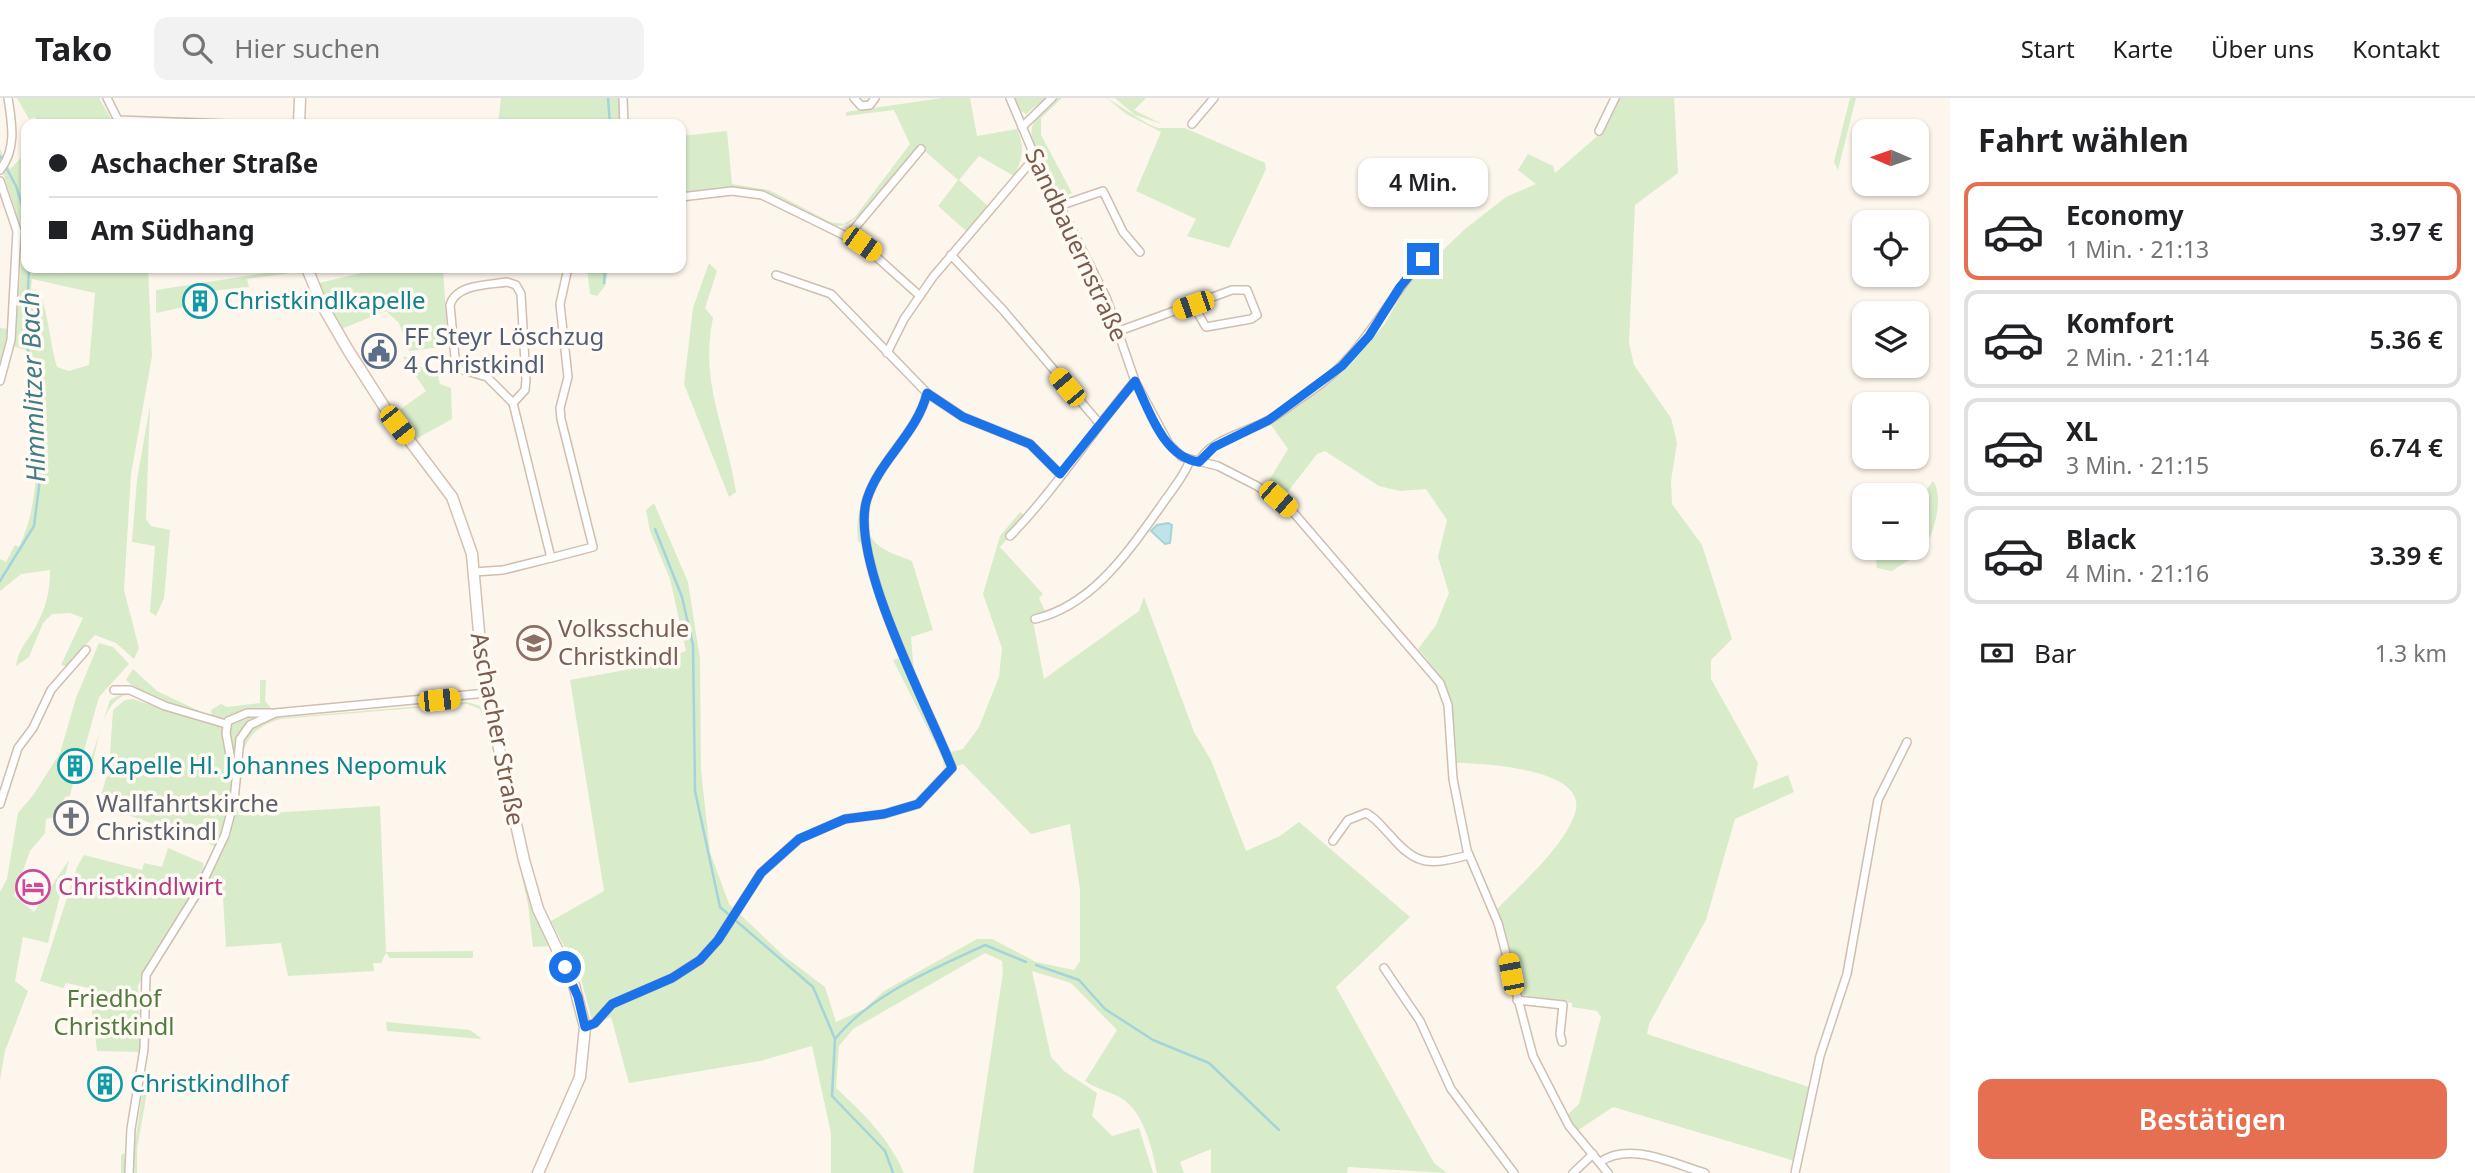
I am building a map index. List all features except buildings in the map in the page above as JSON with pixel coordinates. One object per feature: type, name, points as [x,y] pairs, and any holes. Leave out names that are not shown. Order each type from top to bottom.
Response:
[{"type":"street","points":[[1,169],[8,160],[12,145],[8,98]]},
{"type":"street","points":[[107,98],[118,119]]},
{"type":"street","points":[[299,119],[300,98]]},
{"type":"street","points":[[623,98],[624,119]]},
{"type":"street","points":[[853,98],[858,104],[867,106],[875,98]]},
{"type":"street","name":"Sandbauernstraße","points":[[1010,98],[1035,157],[1062,205],[1119,331],[1135,381],[1161,433],[1174,451],[1189,460]]},
{"type":"street","name":"Sandbauernstraße","points":[[1022,127],[1052,98]]},
{"type":"street","points":[[1192,124],[1214,98]]},
{"type":"street","points":[[1599,131],[1615,98]]},
{"type":"street","points":[[848,236],[920,149]]},
{"type":"street","points":[[887,352],[920,296],[951,255],[1035,157]]},
{"type":"street","points":[[0,181],[17,231],[11,340],[0,381]]},
{"type":"street","points":[[686,196],[732,191],[762,195],[848,236],[877,255],[920,296]]},
{"type":"street","points":[[1062,205],[1102,191],[1123,232],[1140,252]]},
{"type":"street","points":[[1199,462],[1214,447],[1269,420],[1342,366],[1369,336],[1411,271],[1436,247]]},
{"type":"street","points":[[951,255],[1003,310],[1099,423]]},
{"type":"street","name":"Aschacher Straße","points":[[309,273],[322,305],[348,351],[385,408],[452,497],[465,530],[474,572],[476,629],[487,693],[533,894],[574,985],[585,1027],[580,1077],[538,1173]]},
{"type":"street","points":[[474,572],[503,570],[593,547],[561,419],[560,408],[568,377],[560,304],[567,273]]},
{"type":"street","points":[[776,275],[831,294],[927,393],[963,417],[1030,444],[1060,474]]},
{"type":"street","points":[[513,403],[525,390],[526,380],[521,294],[516,285],[507,282],[460,291],[452,297],[450,305],[456,368],[487,377],[513,403],[551,558]]},
{"type":"street","points":[[1119,331],[1193,305],[1240,289],[1247,290],[1258,310],[1251,319],[1206,327],[1193,305]]},
{"type":"street","points":[[1010,536],[1031,514],[1099,423],[1135,381]]},
{"type":"street","points":[[585,1027],[595,1023],[612,1004],[672,978],[709,952],[761,873],[799,839],[845,819],[884,814],[918,804],[952,768],[897,642],[864,530],[864,509],[873,484],[920,415],[927,393]]},
{"type":"street","points":[[1035,619],[1070,605],[1108,575],[1156,512],[1189,460],[1219,466],[1257,486],[1293,512],[1440,683],[1448,705],[1453,779],[1469,855],[1498,923],[1517,1000],[1544,1082],[1569,1126],[1608,1173]]},
{"type":"street","points":[[0,804],[18,748],[33,728],[51,690],[86,650]]},
{"type":"street","points":[[114,690],[130,690],[140,696],[226,724]]},
{"type":"street","points":[[235,779],[229,757],[226,724],[230,719],[247,713],[275,713],[487,693]]},
{"type":"street","points":[[129,1173],[131,1129],[143,1063],[146,975],[199,890],[219,850],[231,817],[237,753],[243,734],[256,721],[275,713]]},
{"type":"street","points":[[1795,1173],[1820,1056],[1843,992],[1878,800],[1907,742]]},
{"type":"street","points":[[1333,841],[1348,820],[1366,813],[1374,817],[1404,851],[1418,860],[1439,863],[1469,855]]},
{"type":"street","points":[[1384,968],[1420,1021],[1451,1089],[1514,1173]]},
{"type":"street","points":[[1517,1000],[1563,1005],[1560,1034],[1562,1042]]},
{"type":"street","points":[[1600,1162],[1609,1156],[1635,1153],[1705,1173]]},
{"type":"street","points":[[1573,1173],[1593,1154]]},
{"type":"green space","points":[[17,98],[99,98],[111,119],[35,117],[29,119]]},
{"type":"green space","points":[[501,98],[619,98],[619,119],[499,119]]},
{"type":"green space","points":[[942,98],[970,98],[977,136],[1017,129],[1022,147],[1021,158],[1014,176],[979,156],[959,180],[989,207],[966,231],[938,206],[958,180],[920,147],[869,207],[846,224],[836,226],[763,193],[729,188],[686,192],[686,135],[727,131],[732,184],[769,190],[830,222],[844,224],[855,217],[910,144],[894,110],[846,116],[846,112]]},
{"type":"green space","points":[[1015,98],[1046,98],[1026,114],[1021,111]]},
{"type":"green space","points":[[1057,98],[1062,98],[1041,118],[1041,135],[1072,193],[1063,197],[1038,153],[1032,136],[1034,122]]},
{"type":"green space","points":[[1107,98],[1148,124],[1158,128],[1185,128],[1265,163],[1266,169],[1229,248],[1187,236],[1196,219],[1136,191],[1161,132],[1126,114]]},
{"type":"green space","points":[[1115,98],[1146,98],[1134,110],[1162,124],[1135,115]]},
{"type":"green space","points":[[1618,98],[1674,98],[1678,173],[1635,205],[1629,343],[1634,365],[1671,418],[1677,443],[1671,481],[1672,504],[1702,545],[1732,639],[1711,660],[1711,679],[1758,763],[1753,789],[1788,775],[1794,792],[1735,819],[1706,920],[1649,1024],[1647,1034],[1812,1088],[1795,1161],[1613,1107],[1577,1131],[1566,1116],[1579,1104],[1601,1017],[1597,1011],[1572,1007],[1572,1003],[1522,995],[1497,909],[1562,839],[1575,813],[1575,798],[1566,786],[1550,777],[1530,771],[1486,764],[1455,763],[1450,702],[1440,678],[1418,649],[1436,625],[1449,593],[1438,557],[1447,520],[1426,489],[1400,491],[1379,486],[1325,451],[1317,454],[1283,498],[1266,485],[1288,449],[1269,422],[1347,368],[1384,325],[1407,285],[1465,229],[1506,197],[1536,184],[1518,170],[1528,154],[1553,166],[1555,173],[1602,132]]},
{"type":"green space","points":[[1850,98],[1856,98],[1838,170],[1834,162]]},
{"type":"green space","points":[[0,149],[10,169],[21,158],[21,242],[17,217],[5,178]]},
{"type":"green space","points":[[709,263],[717,271],[705,308],[713,318],[709,364],[736,492],[729,497],[684,384],[693,308]]},
{"type":"green space","points":[[21,272],[148,273],[152,356],[131,474],[124,590],[139,648],[134,659],[116,643],[95,635],[66,666],[61,665],[83,618],[70,613],[52,614],[43,623],[29,657],[16,666],[21,650],[45,607],[50,570],[21,574],[0,591],[0,559],[6,562],[15,545],[19,547],[28,524],[36,475],[35,425],[26,350],[13,346]],"holes":[[[32,279],[95,293],[89,365],[69,371],[57,367],[44,306],[38,291],[31,289]]]},
{"type":"green space","points":[[265,273],[292,273],[247,279],[249,287],[210,291],[206,306],[156,313],[156,290]]},
{"type":"green space","points":[[314,273],[319,283],[362,273],[443,273],[448,346],[409,351],[399,323],[386,311],[341,329],[325,301]]},
{"type":"green space","points":[[588,273],[608,273],[605,286],[597,296],[590,294]]},
{"type":"green space","points":[[0,328],[8,329],[0,369]]},
{"type":"green space","points":[[403,357],[409,357],[419,366],[437,372],[440,384],[451,388],[452,419],[414,440],[394,414],[426,391]]},
{"type":"green space","points":[[150,405],[146,519],[151,526],[170,530],[164,598],[156,616],[150,612],[155,546],[132,542],[137,480]]},
{"type":"green space","points":[[903,432],[863,504],[860,521],[865,546],[858,541],[857,525],[863,496],[876,469]]},
{"type":"green space","points":[[909,435],[875,489],[867,516],[868,528],[872,539],[882,548],[912,561],[933,630],[911,637],[914,674],[951,752],[963,749],[979,727],[999,677],[1002,648],[983,594],[1000,536],[1020,512],[1027,517],[1000,547],[1043,594],[1039,598],[1046,613],[1033,617],[1033,621],[1044,679],[1139,611],[1144,597],[1194,732],[1211,760],[1246,851],[1280,836],[1299,822],[1410,917],[1336,987],[1434,1163],[1447,1173],[1348,1167],[1347,1173],[1211,1173],[1211,1149],[1180,1162],[1184,1173],[1157,1173],[1149,1142],[1136,1112],[1121,1098],[1085,1081],[1117,1030],[1071,983],[1032,971],[1051,1057],[1064,1071],[1097,1093],[1092,1116],[1112,1136],[1139,1128],[1153,1173],[973,1173],[1003,972],[1002,961],[985,953],[853,1029],[839,1046],[836,1088],[883,1138],[904,1173],[831,1173],[831,1133],[812,1046],[760,1061],[629,1083],[611,1017],[593,1024],[581,979],[551,921],[604,891],[570,680],[631,669],[686,651],[670,579],[650,531],[646,510],[654,503],[688,582],[700,659],[701,770],[710,852],[729,904],[784,956],[825,987],[836,1022],[864,1009],[884,991],[977,939],[992,939],[1036,962],[1074,970],[1080,961],[1080,890],[1070,824],[1031,834],[963,764],[955,767],[913,674],[871,554],[865,522],[871,492],[888,462]]},
{"type":"green space","points":[[1933,481],[1938,505],[1929,538],[1929,486]]},
{"type":"green space","points":[[1908,560],[1892,571],[1877,568],[1876,561]]},
{"type":"green space","points":[[99,643],[113,647],[129,664],[99,697],[83,754],[74,762],[70,796],[65,797],[55,817],[46,819],[45,833],[30,851],[14,896],[34,912],[69,860],[48,943],[23,937],[15,981],[28,991],[5,1051],[0,1080],[0,892],[7,879],[18,813],[34,794],[60,753],[76,698]]},
{"type":"green space","points":[[900,658],[946,758],[944,769],[943,759],[893,660]]},
{"type":"green space","points":[[133,669],[157,691],[212,717],[167,703],[135,687],[126,680]]},
{"type":"green space","points":[[260,680],[266,680],[265,701],[280,718],[467,702],[480,706],[492,731],[526,890],[550,946],[533,947],[528,905],[493,743],[480,709],[467,704],[281,719],[264,725],[253,734],[242,756],[238,815],[380,806],[386,952],[473,951],[473,958],[390,958],[386,953],[381,963],[373,963],[374,971],[288,976],[281,943],[226,947],[222,881],[208,879],[223,849],[95,803],[96,799],[100,799],[109,768],[113,710],[125,700],[133,699],[212,725],[211,710],[221,704],[227,707],[260,703]]},
{"type":"green space","points":[[126,692],[132,693],[114,703],[108,712],[92,766],[89,765],[110,700]]},
{"type":"green space","name":"Friedhof Christkindl","points":[[168,848],[203,863],[204,875],[150,959],[138,986],[141,1052],[97,1051],[89,988],[66,983],[63,988],[40,981],[77,867],[84,855],[142,870],[144,863],[162,867]]},
{"type":"green space","points":[[386,1022],[470,1030],[482,1039],[387,1031]]},
{"type":"green space","points":[[145,1075],[150,1075],[137,1149],[137,1173],[121,1173],[121,1155],[134,1149]]},
{"type":"water","points":[[1157,525],[1172,525],[1170,543],[1165,544],[1151,531]]},
{"type":"waterway","points":[[608,98],[610,119]]},
{"type":"waterway","name":"Himmlitzer Bach","points":[[0,156],[21,202]]},
{"type":"waterway","name":"Himmlitzer Bach","points":[[0,581],[34,526],[39,487],[40,452],[26,333],[29,273]]},
{"type":"waterway","points":[[604,283],[605,273]]},
{"type":"waterway","points":[[655,529],[682,597],[693,645],[695,791],[720,907],[813,987],[835,1039],[832,1096],[885,1151],[893,1173]]},
{"type":"waterway","points":[[835,1039],[866,1009],[904,984],[985,945],[1026,962]]},
{"type":"waterway","points":[[1036,965],[1079,980],[1105,1009],[1153,1040],[1209,1063],[1279,1130]]},
{"type":"place","name":"Christkindlkapelle","points":[[200,301]]},
{"type":"place","name":"FF Steyr Löschzug 4 Christkindl","points":[[379,351]]},
{"type":"place","name":"Volksschule Christkindl","points":[[534,643]]},
{"type":"place","name":"Kapelle Hl. Johannes Nepomuk","points":[[75,766]]},
{"type":"place","name":"Wallfahrtskirche Christkindl","points":[[71,818]]},
{"type":"place","name":"Christkindlwirt","points":[[33,887]]},
{"type":"place","name":"Christkindlhof","points":[[105,1084]]},
{"type":"route","points":[[565,967],[574,985],[585,1027],[591,1026],[612,1004],[672,978],[709,952],[745,893],[778,855],[799,839],[821,827],[845,819],[884,814],[918,804],[936,788],[952,768],[897,642],[879,587],[863,519],[873,484],[894,450],[915,424],[927,393],[963,417],[1030,444],[1060,474],[1135,381],[1161,433],[1174,451],[1182,457],[1199,462],[1201,457],[1214,447],[1269,420],[1330,377],[1369,336],[1411,271],[1423,259]]}]
